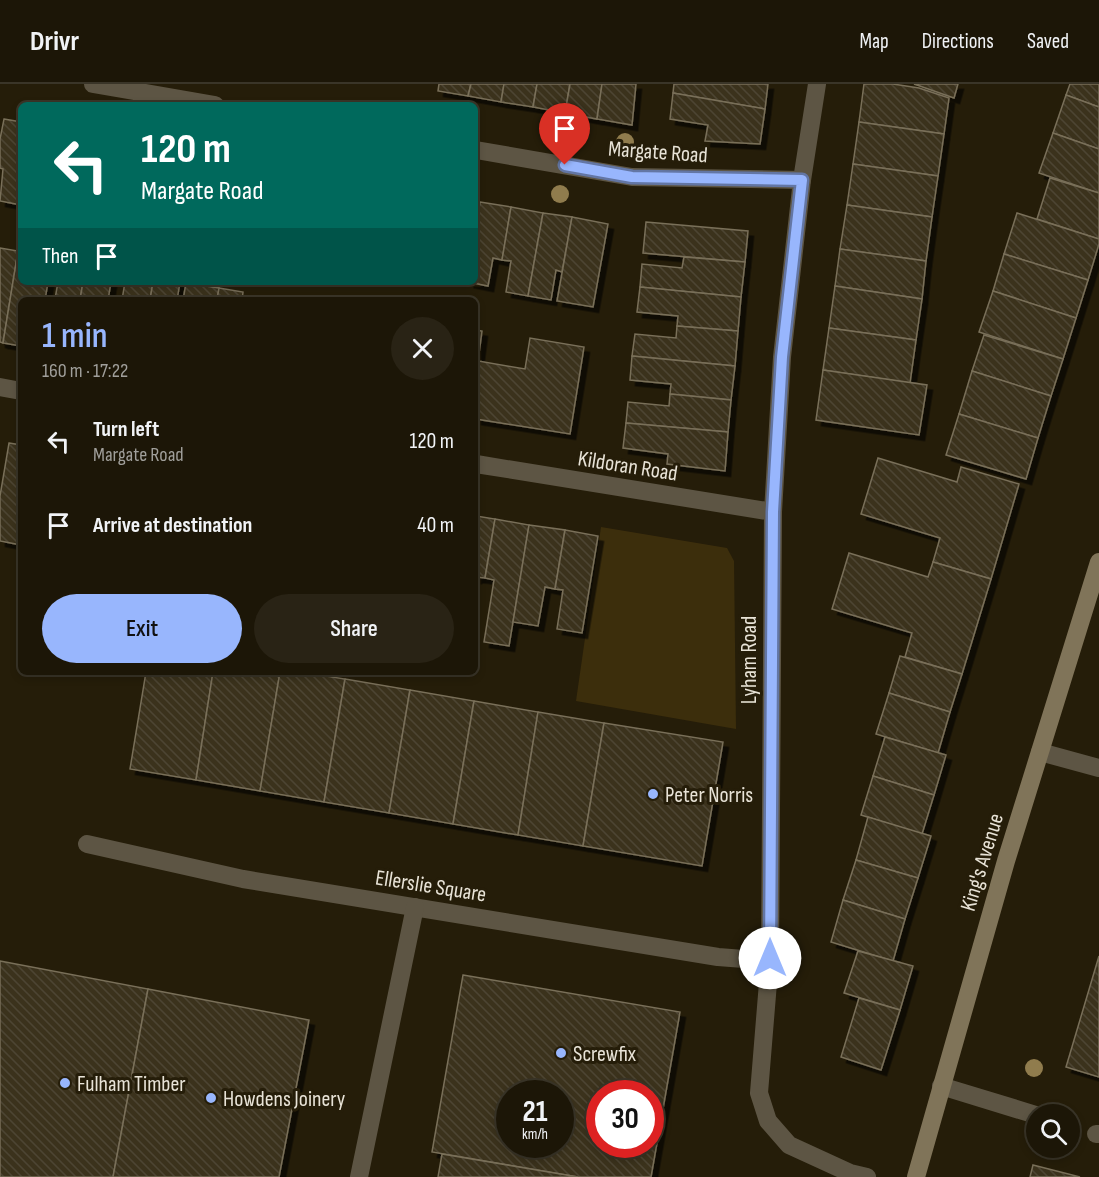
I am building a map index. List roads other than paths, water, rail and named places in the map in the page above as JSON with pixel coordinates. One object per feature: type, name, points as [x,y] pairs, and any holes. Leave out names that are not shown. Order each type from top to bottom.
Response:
[{"type":"main road","name":"King's Avenue","points":[[916,1177],[1003,872],[1040,752],[1094,595],[1099,562]]},
{"type":"street","points":[[93,84],[198,102]]},
{"type":"street","name":"Lyham Road","points":[[817,84],[802,180],[782,357],[773,512],[770,958],[759,1094],[768,1121],[789,1145],[850,1173],[867,1177]]},
{"type":"street","name":"Margate Road","points":[[478,150],[632,177],[802,180]]},
{"type":"street","points":[[0,387],[18,390]]},
{"type":"street","name":"Kildoran Road","points":[[478,464],[773,512]]},
{"type":"street","points":[[1040,752],[1099,768]]},
{"type":"street","name":"Ellerslie Square","points":[[87,844],[243,879],[718,957],[770,958]]},
{"type":"street","points":[[359,1177],[415,907]]},
{"type":"street","points":[[941,1086],[1026,1112]]},
{"type":"place","name":"Peter Norris","points":[[653,794]]},
{"type":"place","name":"Screwfix","points":[[561,1053]]},
{"type":"place","name":"Fulham Timber","points":[[65,1083]]},
{"type":"place","name":"Howdens Joinery","points":[[211,1098]]}]
